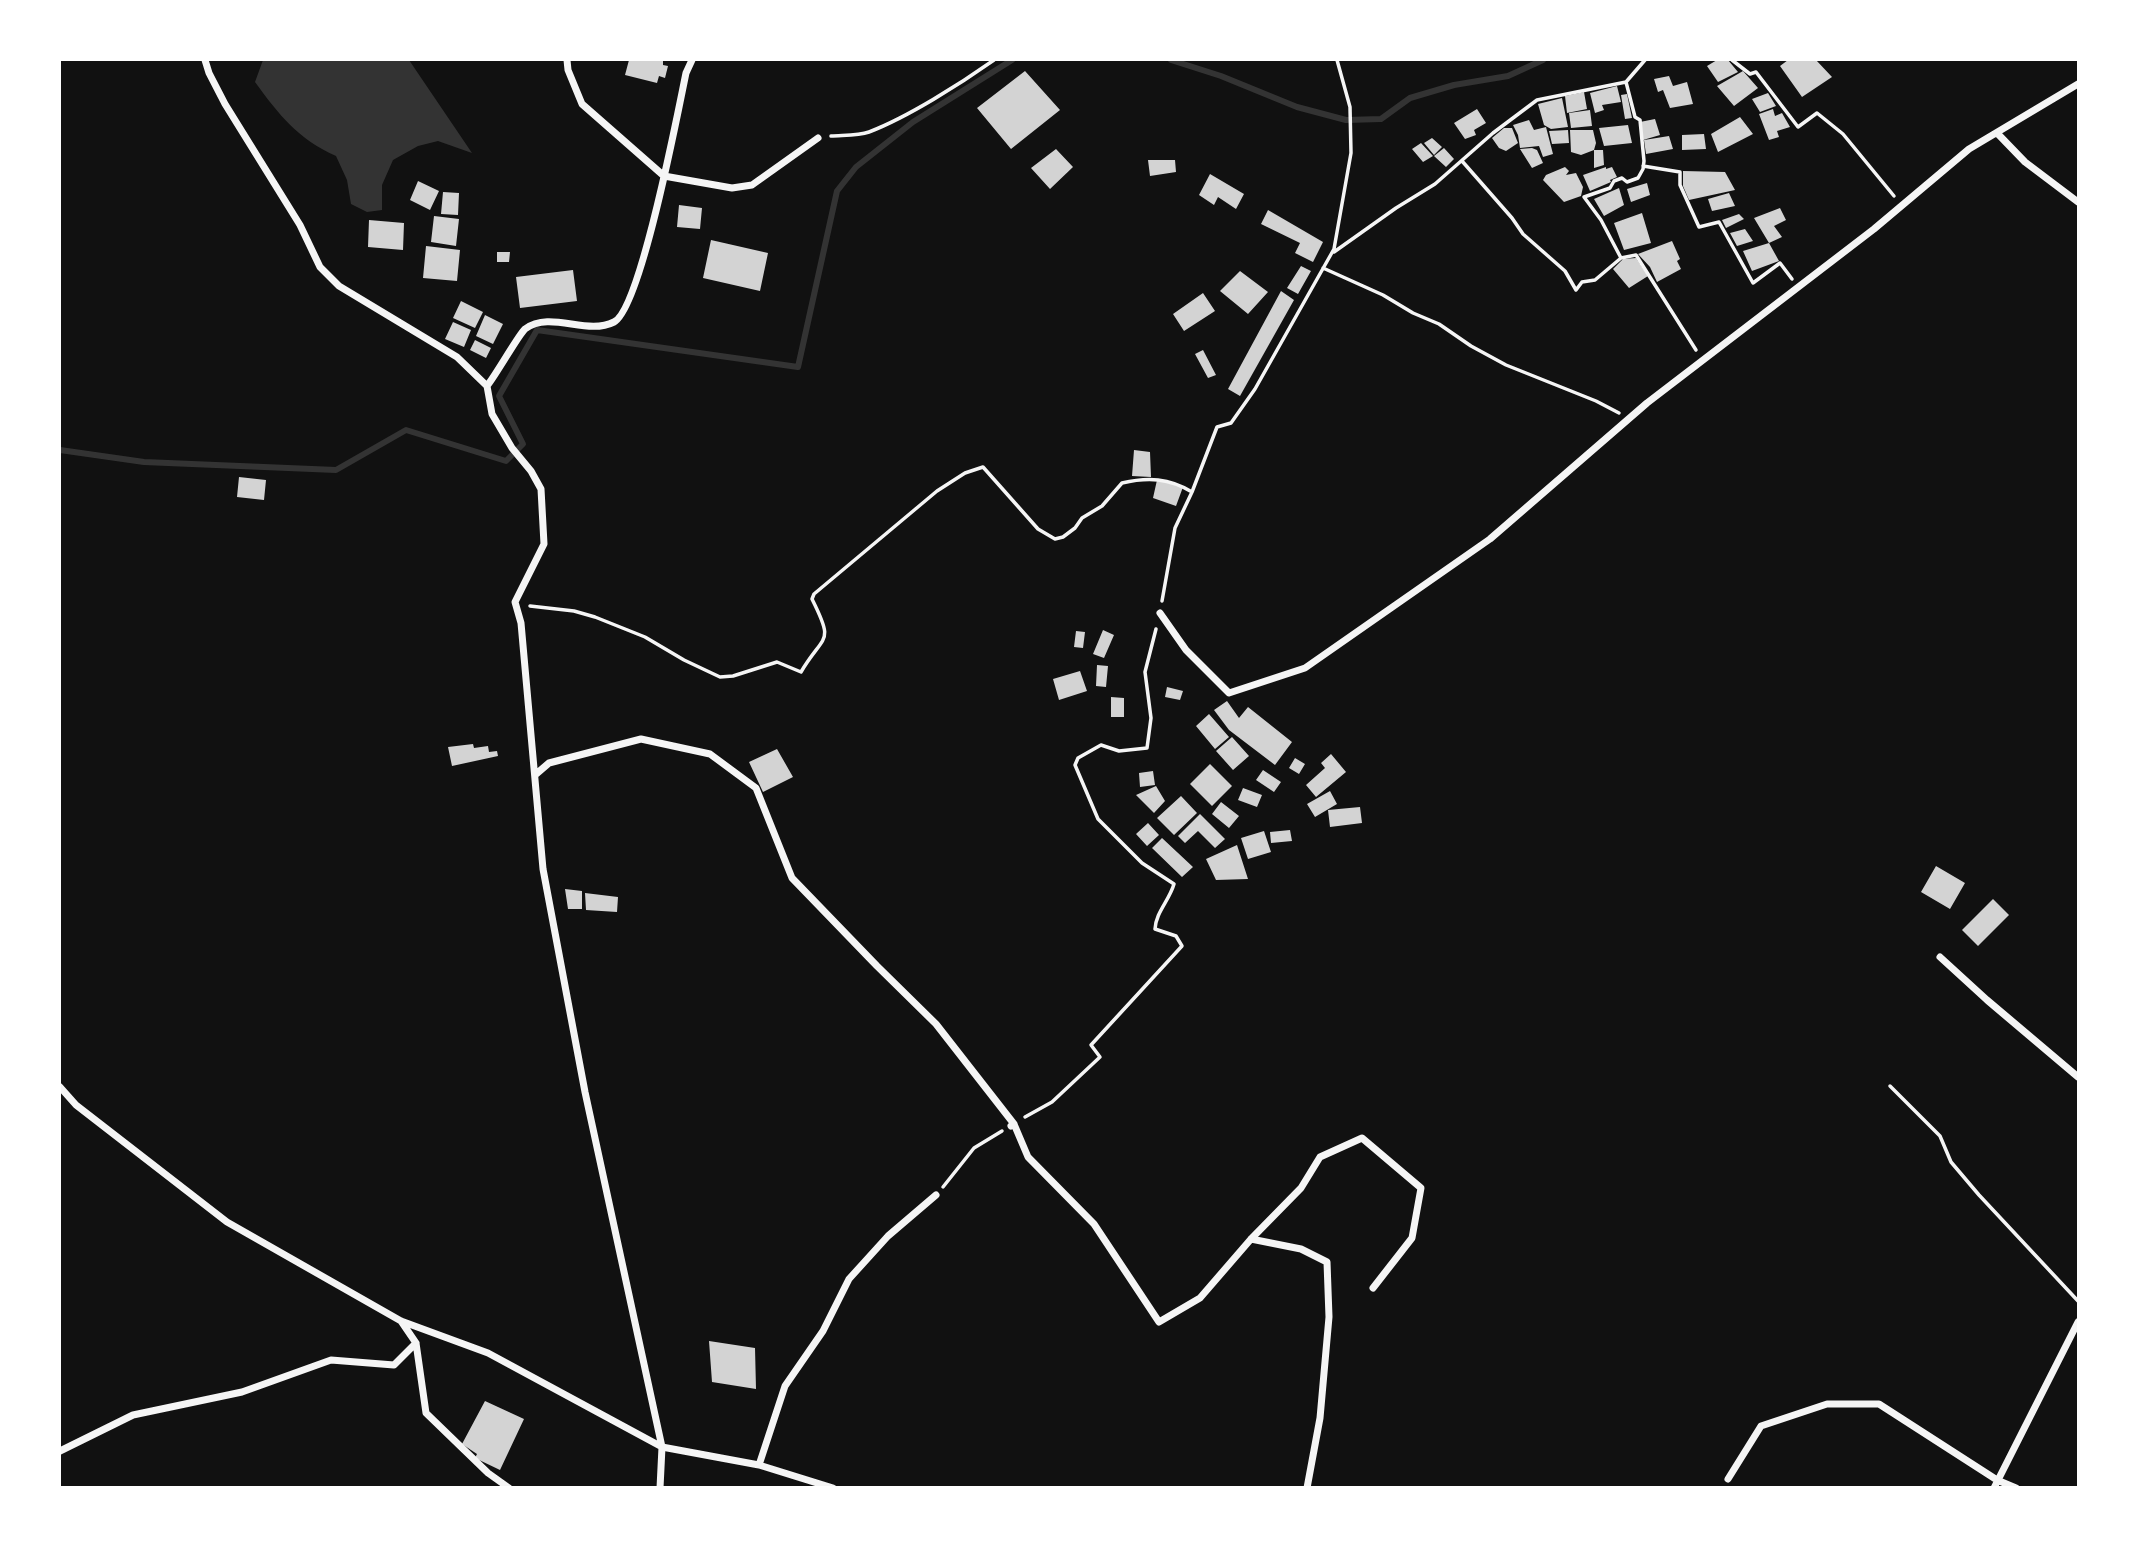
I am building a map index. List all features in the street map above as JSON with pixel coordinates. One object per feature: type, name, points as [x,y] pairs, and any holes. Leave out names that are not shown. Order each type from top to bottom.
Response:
[{"type":"street","points":[[205,60],[225,104],[300,225],[320,267],[339,286],[457,357],[487,386],[492,414],[541,489],[544,544],[515,602],[521,623],[543,869],[588,1106],[663,1447],[660,1488]]},
{"type":"street","points":[[567,60],[568,70],[582,104],[664,176],[732,188],[752,185],[818,138]]},
{"type":"street","points":[[487,386],[523,330],[538,322],[597,327],[616,321],[627,305],[650,234],[686,73],[692,60]]},
{"type":"street","points":[[1160,613],[1186,650],[1229,693],[1305,667],[1490,540],[1630,419],[1901,206],[1969,149],[2078,84]]},
{"type":"street","points":[[1997,133],[2025,162],[2078,202]]},
{"type":"street","points":[[535,775],[549,763],[641,739],[710,754],[756,788],[792,878],[936,1024],[1012,1125],[1028,1157],[1094,1224],[1159,1322],[1200,1298],[1251,1239],[1301,1188],[1320,1157],[1362,1138],[1422,1188],[1412,1238],[1373,1288]]},
{"type":"street","points":[[1940,957],[2078,1077]]},
{"type":"street","points":[[60,1087],[76,1105],[227,1222],[401,1321],[488,1353],[663,1447],[759,1465],[833,1488]]},
{"type":"street","points":[[759,1465],[785,1386],[823,1331],[849,1279],[888,1236],[936,1195]]},
{"type":"street","points":[[1251,1239],[1301,1249],[1327,1262],[1329,1317],[1325,1368],[1320,1418],[1307,1488]]},
{"type":"street","points":[[401,1321],[416,1343],[426,1413],[488,1473],[509,1488]]},
{"type":"street","points":[[1996,1484],[2078,1321]]},
{"type":"street","points":[[60,1451],[133,1415],[242,1392],[331,1360],[394,1365],[416,1343]]},
{"type":"street","points":[[1728,1479],[1761,1426],[1827,1404],[1879,1404],[1996,1484],[2015,1488]]},
{"type":"path","points":[[818,138],[867,133],[921,105],[994,60]]},
{"type":"path","points":[[936,1195],[974,1148],[1052,1102],[1100,1057],[1091,1045],[1182,946],[1176,936],[1155,929],[1156,918],[1171,895],[1174,884],[1142,863],[1098,819],[1075,765],[1078,758],[1101,745],[1119,751],[1147,748],[1152,718],[1145,672],[1160,613],[1175,528],[1217,428],[1231,423],[1255,389],[1330,256],[1351,153],[1350,107],[1336,60]]},
{"type":"path","points":[[1330,256],[1340,246],[1435,184],[1493,133],[1537,100],[1626,82],[1645,60]]},
{"type":"path","points":[[1732,60],[1750,74],[1756,72],[1797,127],[1817,113],[1843,134],[1901,206]]},
{"type":"path","points":[[1621,258],[1601,220],[1584,197],[1610,188],[1614,181],[1622,178],[1627,181],[1638,178],[1643,166],[1640,120],[1635,117],[1626,82]]},
{"type":"path","points":[[1462,161],[1523,234],[1566,271],[1576,290],[1581,282],[1595,279],[1621,258],[1636,255],[1702,361]]},
{"type":"path","points":[[1643,166],[1680,172],[1680,185],[1699,227],[1719,222],[1753,283],[1780,263],[1798,287]]},
{"type":"path","points":[[1323,268],[1439,324],[1471,346],[1507,365],[1596,401],[1630,419]]},
{"type":"path","points":[[515,602],[595,617],[645,636],[684,660],[720,677],[733,676],[778,662],[801,672],[826,637],[825,625],[812,599],[814,594],[937,491],[965,473],[983,467],[1038,529],[1055,539],[1063,537],[1075,528],[1082,518],[1102,506],[1122,482],[1158,478],[1192,492]]},
{"type":"path","points":[[1890,1086],[1940,1136],[1951,1162],[1979,1195],[2078,1301]]},
{"type":"shaded area","points":[[263,60],[409,60],[472,153],[438,141],[418,146],[393,160],[382,185],[382,210],[367,212],[351,204],[347,180],[336,156],[311,142],[290,125],[255,82]]},
{"type":"building","points":[[629,60],[663,60],[663,65],[668,66],[665,78],[659,76],[657,83],[625,75]]},
{"type":"building","points":[[1717,60],[1728,60],[1738,72],[1718,82],[1707,66]]},
{"type":"building","points":[[1788,60],[1816,60],[1832,77],[1802,97],[1780,66]]},
{"type":"building","points":[[1025,71],[1060,110],[1011,149],[977,108]]},
{"type":"building","points":[[1743,71],[1758,88],[1734,106],[1717,86]]},
{"type":"building","points":[[1669,76],[1673,86],[1687,82],[1693,104],[1670,108],[1663,90],[1658,92],[1654,79]]},
{"type":"building","points":[[1617,86],[1621,102],[1602,105],[1604,110],[1595,113],[1590,93]]},
{"type":"building","points":[[1584,92],[1587,109],[1567,113],[1565,96]]},
{"type":"building","points":[[1768,93],[1776,106],[1760,112],[1752,99]]},
{"type":"building","points":[[1627,94],[1632,118],[1625,119],[1621,95]]},
{"type":"building","points":[[1562,98],[1568,127],[1551,129],[1544,125],[1538,104]]},
{"type":"building","points":[[1477,109],[1486,123],[1474,130],[1476,135],[1465,139],[1454,123]]},
{"type":"building","points":[[1773,109],[1775,116],[1782,113],[1790,127],[1777,131],[1779,137],[1769,140],[1759,114]]},
{"type":"building","points":[[1590,110],[1592,126],[1571,128],[1569,113]]},
{"type":"building","points":[[1740,117],[1753,134],[1718,152],[1711,134]]},
{"type":"building","points":[[1655,119],[1660,135],[1643,140],[1640,122]]},
{"type":"building","points":[[1529,120],[1534,130],[1546,127],[1553,154],[1543,157],[1539,146],[1520,148],[1513,125]]},
{"type":"building","points":[[1628,125],[1632,143],[1604,146],[1599,128]]},
{"type":"building","points":[[1504,128],[1512,128],[1518,143],[1506,151],[1499,148],[1492,138]]},
{"type":"building","points":[[1568,130],[1569,143],[1552,144],[1549,131]]},
{"type":"building","points":[[1570,130],[1593,130],[1596,143],[1594,150],[1581,155],[1571,152]]},
{"type":"building","points":[[1704,134],[1706,149],[1682,150],[1682,135]]},
{"type":"building","points":[[1669,136],[1673,149],[1646,154],[1644,140]]},
{"type":"building","points":[[1432,138],[1442,147],[1434,155],[1424,143]]},
{"type":"building","points":[[1421,143],[1433,156],[1423,162],[1412,149]]},
{"type":"building","points":[[1444,148],[1454,159],[1446,167],[1434,156]]},
{"type":"building","points":[[1056,149],[1073,167],[1050,189],[1031,168]]},
{"type":"building","points":[[1520,149],[1537,150],[1543,163],[1532,168]]},
{"type":"building","points":[[1594,150],[1603,150],[1604,165],[1594,168]]},
{"type":"building","points":[[1148,160],[1175,160],[1176,172],[1150,176]]},
{"type":"building","points":[[1565,167],[1569,171],[1566,175],[1576,173],[1583,187],[1581,196],[1564,202],[1543,180],[1546,175]]},
{"type":"building","points":[[1612,167],[1617,177],[1590,191],[1583,175]]},
{"type":"building","points":[[1683,171],[1725,172],[1735,190],[1689,200],[1683,186]]},
{"type":"building","points":[[1210,174],[1244,194],[1236,209],[1218,197],[1214,205],[1199,195]]},
{"type":"building","points":[[418,181],[439,191],[430,210],[410,200]]},
{"type":"building","points":[[1647,183],[1650,195],[1631,202],[1627,189]]},
{"type":"building","points":[[1619,188],[1624,205],[1604,216],[1594,199]]},
{"type":"building","points":[[443,192],[459,193],[458,215],[441,214]]},
{"type":"building","points":[[1729,193],[1735,206],[1712,211],[1708,199]]},
{"type":"building","points":[[679,205],[702,208],[700,229],[677,227]]},
{"type":"building","points":[[1780,208],[1786,220],[1774,226],[1782,237],[1769,243],[1754,218]]},
{"type":"building","points":[[1268,210],[1323,242],[1313,262],[1295,253],[1300,243],[1261,224]]},
{"type":"building","points":[[1642,213],[1651,243],[1624,250],[1614,223]]},
{"type":"building","points":[[1739,214],[1744,219],[1726,228],[1722,220]]},
{"type":"building","points":[[434,216],[459,219],[456,246],[431,242]]},
{"type":"building","points":[[369,220],[404,223],[403,250],[368,247]]},
{"type":"building","points":[[1745,229],[1753,241],[1737,246],[1730,233]]},
{"type":"building","points":[[711,240],[768,253],[760,291],[703,278]]},
{"type":"building","points":[[1672,241],[1680,259],[1677,261],[1681,269],[1657,282],[1650,267],[1638,254]]},
{"type":"building","points":[[1769,243],[1779,261],[1752,271],[1743,251]]},
{"type":"building","points":[[426,246],[460,250],[457,281],[423,278]]},
{"type":"building","points":[[497,252],[510,252],[509,262],[497,262]]},
{"type":"building","points":[[1636,258],[1648,276],[1629,288],[1613,269],[1623,259]]},
{"type":"building","points":[[1301,266],[1311,271],[1298,294],[1287,288]]},
{"type":"building","points":[[573,270],[577,301],[520,308],[516,277]]},
{"type":"building","points":[[1240,271],[1268,292],[1248,314],[1220,291]]},
{"type":"building","points":[[1281,291],[1294,300],[1240,396],[1228,389]]},
{"type":"building","points":[[1203,293],[1215,311],[1184,331],[1173,314]]},
{"type":"building","points":[[461,301],[483,312],[475,328],[453,318]]},
{"type":"building","points":[[485,315],[503,324],[493,344],[476,336]]},
{"type":"building","points":[[453,322],[471,330],[464,347],[445,339]]},
{"type":"building","points":[[475,340],[491,348],[486,358],[470,350]]},
{"type":"building","points":[[1203,350],[1216,375],[1208,378],[1195,354]]},
{"type":"building","points":[[1134,450],[1150,452],[1151,477],[1132,476]]},
{"type":"building","points":[[239,477],[266,480],[264,500],[237,497]]},
{"type":"building","points":[[1157,480],[1183,487],[1176,506],[1153,498]]},
{"type":"building","points":[[1103,630],[1114,635],[1104,658],[1093,654]]},
{"type":"building","points":[[1076,631],[1085,632],[1083,648],[1074,647]]},
{"type":"building","points":[[1097,665],[1108,666],[1106,687],[1096,686]]},
{"type":"building","points":[[1080,671],[1087,691],[1059,700],[1053,679]]},
{"type":"building","points":[[1167,687],[1183,691],[1180,700],[1165,697]]},
{"type":"building","points":[[1111,697],[1124,698],[1124,717],[1111,717]]},
{"type":"building","points":[[1227,701],[1239,718],[1248,707],[1292,742],[1275,765],[1229,730],[1214,710]]},
{"type":"building","points":[[1209,714],[1229,737],[1215,749],[1196,726]]},
{"type":"building","points":[[1232,737],[1249,756],[1233,770],[1216,751]]},
{"type":"building","points":[[473,744],[474,748],[488,746],[489,752],[497,751],[498,756],[452,766],[448,747]]},
{"type":"building","points":[[777,749],[793,777],[763,792],[749,762]]},
{"type":"building","points":[[1331,754],[1346,772],[1316,797],[1306,785],[1325,768],[1321,763]]},
{"type":"building","points":[[1295,758],[1305,764],[1299,774],[1289,768]]},
{"type":"building","points":[[1210,764],[1232,786],[1212,806],[1190,784]]},
{"type":"building","points":[[1263,770],[1281,782],[1274,792],[1256,780]]},
{"type":"building","points":[[1153,771],[1155,785],[1140,787],[1139,773]]},
{"type":"building","points":[[1156,786],[1165,801],[1154,813],[1136,795]]},
{"type":"building","points":[[1243,788],[1262,795],[1257,807],[1238,800]]},
{"type":"building","points":[[1330,791],[1337,804],[1315,817],[1307,804]]},
{"type":"building","points":[[1181,796],[1197,813],[1174,835],[1157,818]]},
{"type":"building","points":[[1221,802],[1239,816],[1229,828],[1212,814]]},
{"type":"building","points":[[1360,807],[1362,823],[1330,827],[1328,810]]},
{"type":"building","points":[[1200,814],[1225,839],[1215,848],[1198,831],[1185,843],[1178,836]]},
{"type":"building","points":[[1148,823],[1159,835],[1147,846],[1136,834]]},
{"type":"building","points":[[1290,830],[1292,841],[1271,843],[1270,832]]},
{"type":"building","points":[[1264,831],[1271,852],[1248,859],[1241,838]]},
{"type":"building","points":[[1162,838],[1193,867],[1182,877],[1152,848]]},
{"type":"building","points":[[1237,845],[1248,879],[1216,880],[1206,859]]},
{"type":"building","points":[[1936,866],[1965,883],[1950,909],[1921,892]]},
{"type":"building","points":[[565,889],[582,891],[582,909],[568,909]]},
{"type":"building","points":[[585,893],[618,897],[617,912],[586,910]]},
{"type":"building","points":[[1993,899],[2009,915],[1978,946],[1962,930]]},
{"type":"building","points":[[709,1341],[755,1348],[756,1389],[712,1382]]},
{"type":"building","points":[[485,1401],[524,1419],[500,1470],[475,1458],[477,1454],[462,1444]]},
{"type":"waterway","points":[[60,450],[144,462],[336,470],[406,430],[506,461],[523,444],[499,396],[537,330],[798,367],[837,191],[856,167],[913,122],[1012,60]]},
{"type":"waterway","points":[[1171,60],[1221,76],[1297,107],[1346,120],[1381,119],[1410,98],[1454,85],[1508,76],[1543,60]]}]
